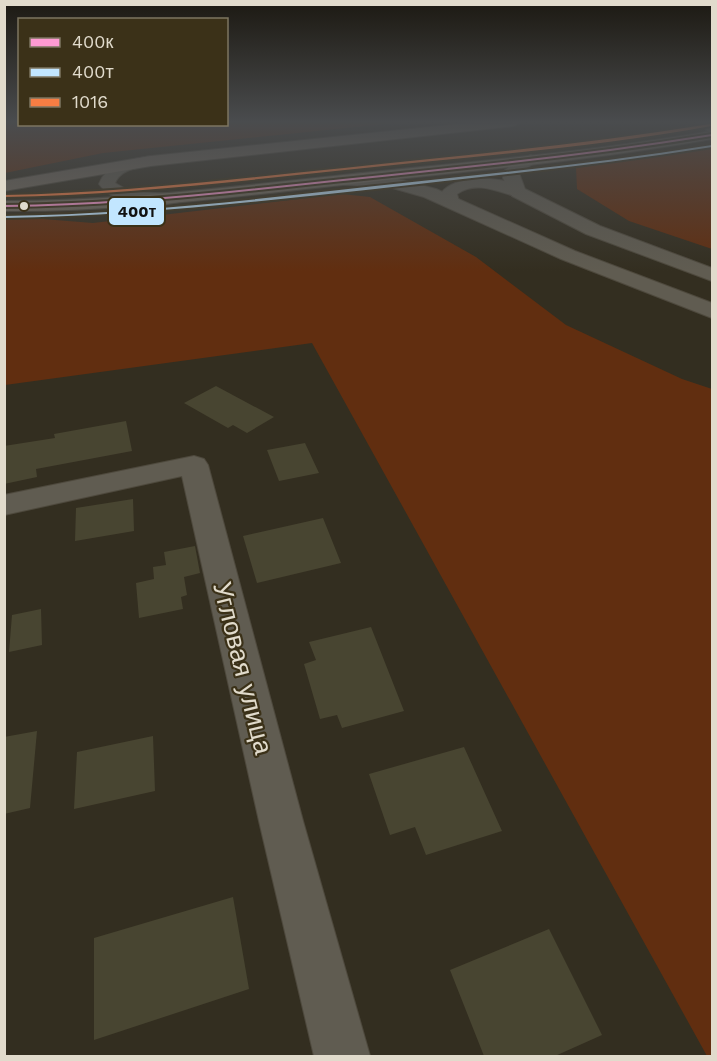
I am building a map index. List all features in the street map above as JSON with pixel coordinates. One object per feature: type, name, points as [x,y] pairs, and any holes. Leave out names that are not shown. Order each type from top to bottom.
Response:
[{"type":"main road","points":[[4,186],[89,172]]},
{"type":"main road","points":[[4,206],[98,206],[424,172]]},
{"type":"street","points":[[115,172],[108,177],[107,184],[113,191],[126,196],[176,198]]},
{"type":"street","points":[[512,172],[511,178],[518,192]]},
{"type":"street","points":[[335,181],[390,182],[415,188],[452,201],[568,255],[712,311]]},
{"type":"street","points":[[452,201],[448,195],[451,190],[465,185],[494,185],[518,192],[593,230],[712,275]]},
{"type":"street","name":"Угловая улица","points":[[4,505],[194,465],[280,821],[342,1056]]},
{"type":"shaded area","points":[[576,172],[712,172],[712,249],[629,221],[577,189]]},
{"type":"shaded area","points":[[342,194],[370,197],[476,257],[566,325],[682,379],[712,389],[712,1056],[707,1056],[312,343],[5,385],[5,216],[93,223]]},
{"type":"building","points":[[216,386],[274,417],[247,433],[233,425],[228,428],[184,403]]},
{"type":"building","points":[[126,421],[132,451],[36,469],[37,477],[4,484],[4,446],[55,438],[54,434]]},
{"type":"building","points":[[305,443],[319,473],[279,481],[267,450]]},
{"type":"building","points":[[133,499],[134,531],[75,541],[76,508]]},
{"type":"building","points":[[323,518],[341,563],[257,583],[243,536]]},
{"type":"building","points":[[195,546],[200,573],[184,577],[187,595],[181,597],[183,609],[139,618],[136,583],[154,579],[153,567],[166,565],[164,552]]},
{"type":"building","points":[[41,609],[42,645],[9,652],[12,615]]},
{"type":"building","points":[[371,627],[404,711],[342,728],[337,715],[320,719],[304,664],[316,660],[309,642]]},
{"type":"building","points":[[37,731],[30,808],[4,814],[4,737]]},
{"type":"building","points":[[153,736],[155,791],[74,809],[77,752]]},
{"type":"building","points":[[464,747],[502,831],[426,855],[415,827],[390,835],[369,774]]},
{"type":"building","points":[[233,897],[249,989],[94,1040],[94,938]]},
{"type":"building","points":[[549,929],[602,1035],[555,1056],[484,1056],[450,970]]},
{"type":"transit line","name":"1016","points":[[4,196],[132,191],[321,172]]},
{"type":"transit line","name":"400к","points":[[4,206],[132,201],[430,172]]},
{"type":"transit line","name":"400т","points":[[4,217],[132,212],[522,172]]}]
